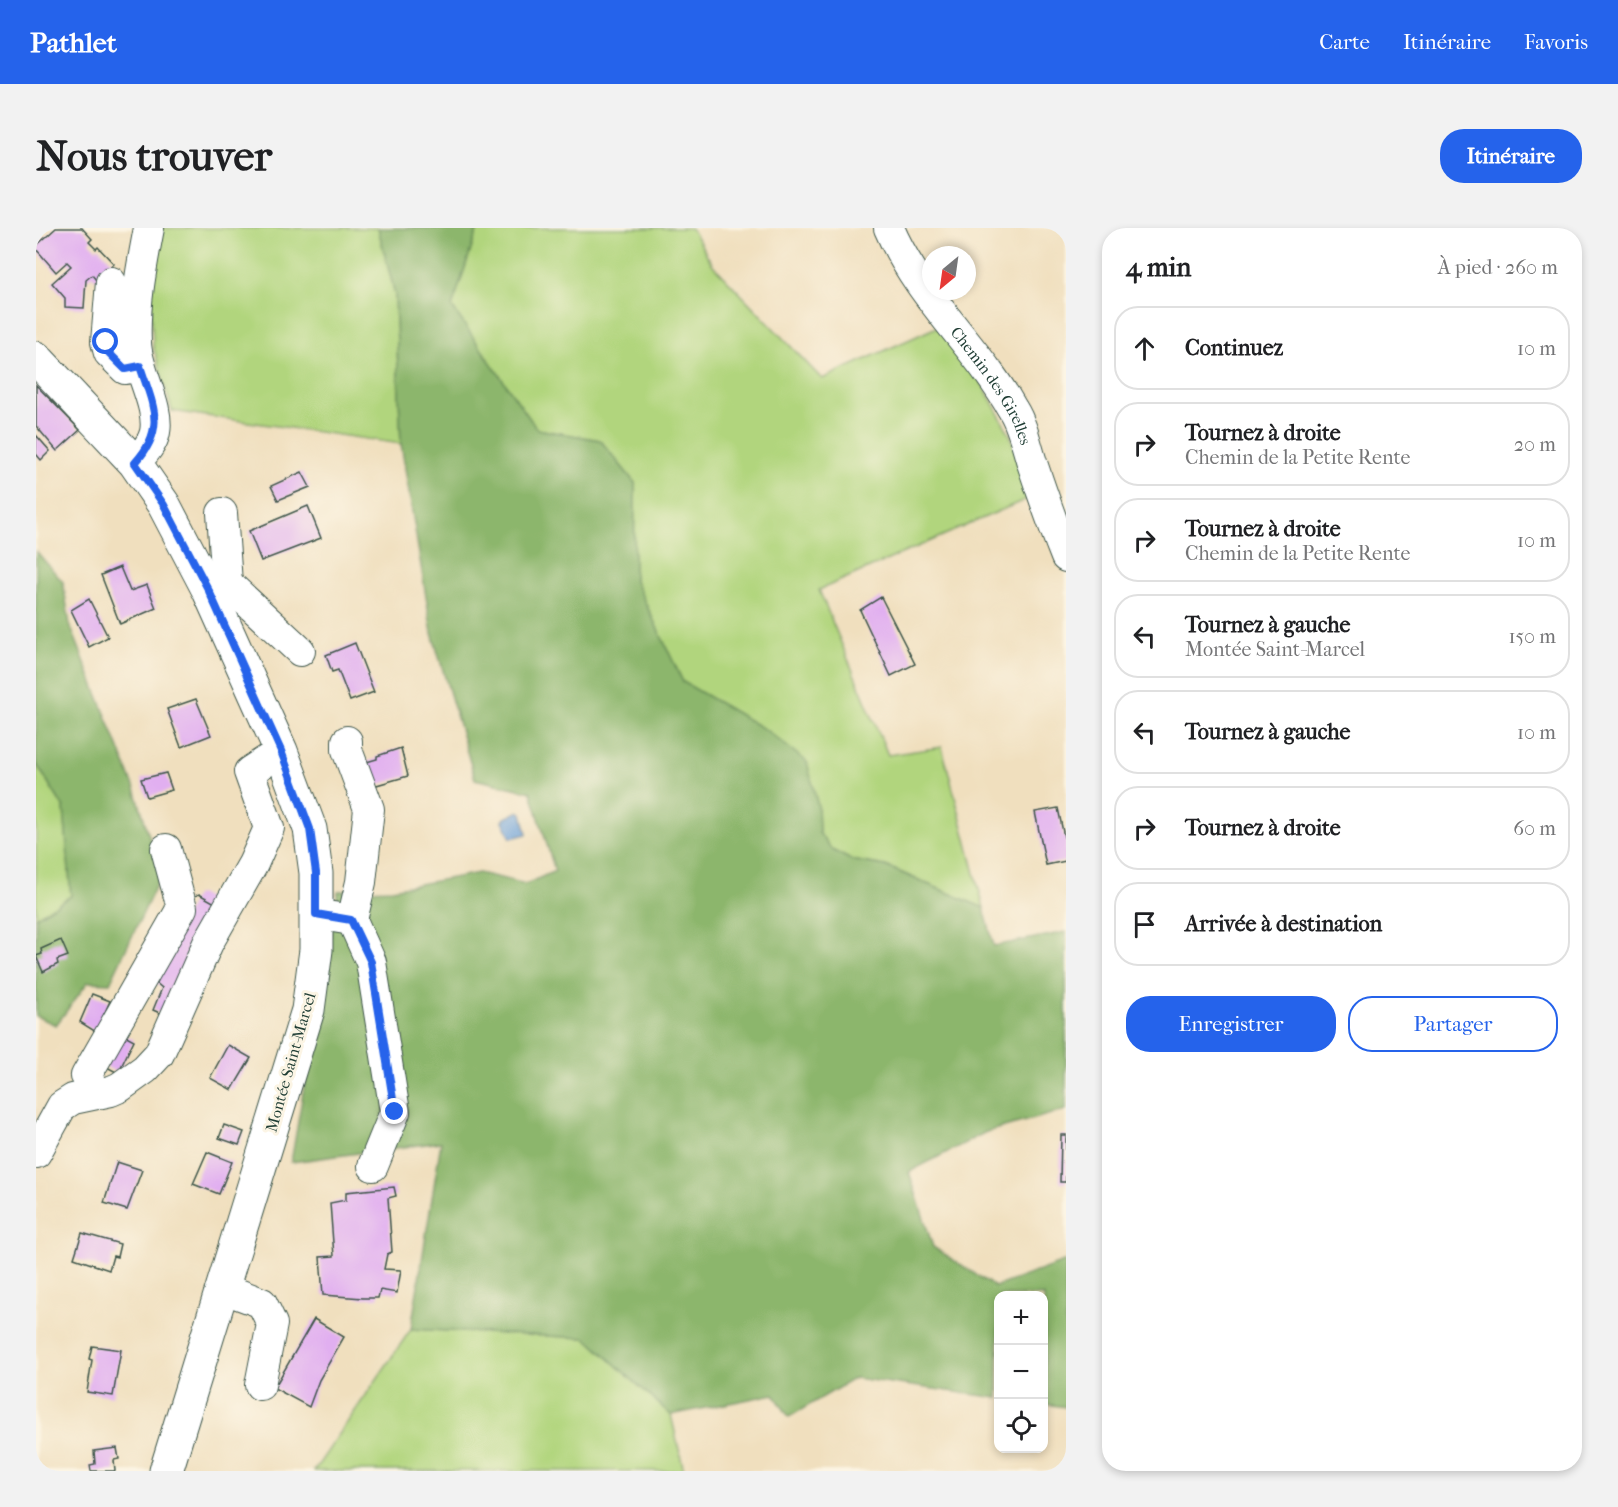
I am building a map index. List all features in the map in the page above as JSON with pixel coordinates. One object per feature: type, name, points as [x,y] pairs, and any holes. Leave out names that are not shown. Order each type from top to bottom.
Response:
[{"type":"main road","name":"Montée Saint-Marcel","points":[[36,358],[135,463],[218,587],[310,829],[316,873],[316,950],[308,1010],[166,1471]]},
{"type":"street","points":[[135,463],[145,452],[155,433],[153,408],[140,366],[136,343],[140,279],[149,228]]},
{"type":"street","name":"Chemin des Girelles","points":[[889,228],[936,306],[1014,411],[1066,556]]},
{"type":"street","points":[[111,282],[106,342],[109,353],[125,369],[140,366]]},
{"type":"street","points":[[222,513],[218,587],[300,651]]},
{"type":"street","points":[[347,741],[347,750],[369,808],[362,882],[351,920],[371,962],[395,1112],[373,1166]]},
{"type":"street","points":[[36,1153],[62,1106],[73,1099],[120,1087],[145,1069],[159,1054],[208,942],[253,864],[269,828],[249,772],[281,751]]},
{"type":"street","points":[[97,1094],[86,1076],[182,908],[166,849]]},
{"type":"street","points":[[316,914],[351,920]]},
{"type":"street","points":[[222,1288],[262,1303],[272,1324],[260,1385]]},
{"type":"green space","points":[[160,228],[378,228],[395,294],[401,444],[172,411],[153,346],[150,273]]},
{"type":"green space","points":[[378,228],[478,228],[452,307],[537,429],[600,440],[635,483],[634,579],[683,682],[766,730],[807,762],[818,806],[819,833],[832,850],[851,860],[885,866],[984,908],[994,946],[1066,932],[1066,1110],[986,1132],[909,1172],[933,1247],[995,1287],[1066,1261],[1066,1407],[1048,1405],[1048,1291],[994,1291],[994,1397],[855,1378],[789,1417],[774,1394],[671,1415],[586,1338],[411,1329],[441,1142],[291,1162],[338,891],[392,889],[479,873],[526,884],[555,871],[531,792],[475,779],[432,633],[401,444],[395,294]]},
{"type":"green space","points":[[478,228],[691,228],[713,265],[822,379],[939,326],[970,361],[1011,437],[1029,498],[819,590],[888,755],[942,747],[984,908],[886,866],[851,860],[832,850],[819,833],[818,806],[766,730],[683,682],[634,579],[635,483],[600,440],[537,429],[452,307]]},
{"type":"green space","points":[[36,551],[63,582],[70,625],[135,789],[161,875],[110,983],[88,982],[56,1025],[36,1016],[36,917],[71,896],[64,808],[36,763]]},
{"type":"green space","points":[[36,763],[64,808],[71,897],[36,917]]},
{"type":"green space","points":[[411,1329],[586,1338],[671,1415],[684,1471],[314,1471]]},
{"type":"water","points":[[519,811],[522,813],[527,834],[511,838],[503,821]]},
{"type":"building","points":[[56,228],[82,228],[92,239],[89,242],[96,249],[98,247],[114,264],[96,280],[92,275],[86,280],[84,308],[65,307],[65,298],[52,283],[71,266],[67,262],[56,272],[36,249],[36,246]]},
{"type":"building","points":[[36,385],[80,430],[57,451],[36,426]]},
{"type":"building","points":[[36,435],[50,451],[41,460],[36,454]]},
{"type":"building","points":[[302,472],[310,487],[278,500],[271,486]]},
{"type":"building","points":[[308,506],[321,538],[261,561],[249,531]]},
{"type":"building","points":[[120,567],[130,591],[147,585],[156,608],[120,624],[101,575]]},
{"type":"building","points":[[881,597],[915,664],[891,676],[860,610]]},
{"type":"building","points":[[89,599],[108,637],[89,647],[71,610]]},
{"type":"building","points":[[355,643],[374,692],[350,701],[338,670],[332,672],[326,655]]},
{"type":"building","points":[[196,699],[211,735],[181,747],[167,709]]},
{"type":"building","points":[[401,748],[408,776],[373,786],[363,763]]},
{"type":"building","points":[[166,773],[172,790],[147,797],[141,779]]},
{"type":"building","points":[[1058,808],[1064,837],[1066,837],[1066,861],[1046,865],[1035,812]]},
{"type":"building","points":[[199,894],[217,904],[169,1017],[153,1010],[162,988],[154,981],[195,896]]},
{"type":"building","points":[[61,940],[68,956],[57,960],[58,964],[43,972],[36,956],[42,954],[41,949]]},
{"type":"building","points":[[92,994],[110,1001],[96,1032],[80,1022]]},
{"type":"building","points":[[117,1031],[134,1040],[118,1073],[101,1064]]},
{"type":"building","points":[[228,1045],[251,1058],[232,1090],[210,1078]]},
{"type":"building","points":[[224,1125],[244,1132],[239,1145],[219,1138]]},
{"type":"building","points":[[1061,1135],[1066,1135],[1066,1182],[1060,1182]]},
{"type":"building","points":[[207,1152],[232,1162],[219,1194],[193,1184]]},
{"type":"building","points":[[117,1162],[142,1170],[127,1210],[104,1203]]},
{"type":"building","points":[[394,1187],[396,1196],[388,1198],[392,1252],[387,1254],[384,1269],[401,1270],[397,1293],[380,1290],[378,1298],[323,1295],[320,1257],[334,1256],[330,1203],[346,1200],[346,1192]]},
{"type":"building","points":[[82,1233],[120,1244],[117,1257],[113,1256],[109,1270],[74,1258]]},
{"type":"building","points":[[314,1319],[344,1337],[319,1380],[309,1407],[274,1388]]},
{"type":"building","points":[[92,1346],[121,1350],[113,1396],[87,1392]]},
{"type":"building","points":[[117,1448],[119,1459],[114,1460],[115,1471],[91,1471],[90,1465],[95,1464],[94,1451]]},
{"type":"route","points":[[106,342],[109,353],[125,369],[140,366],[153,408],[155,433],[145,452],[135,463],[164,505],[209,591],[300,798],[310,829],[316,873],[316,914],[351,920],[371,962],[395,1112]]}]
